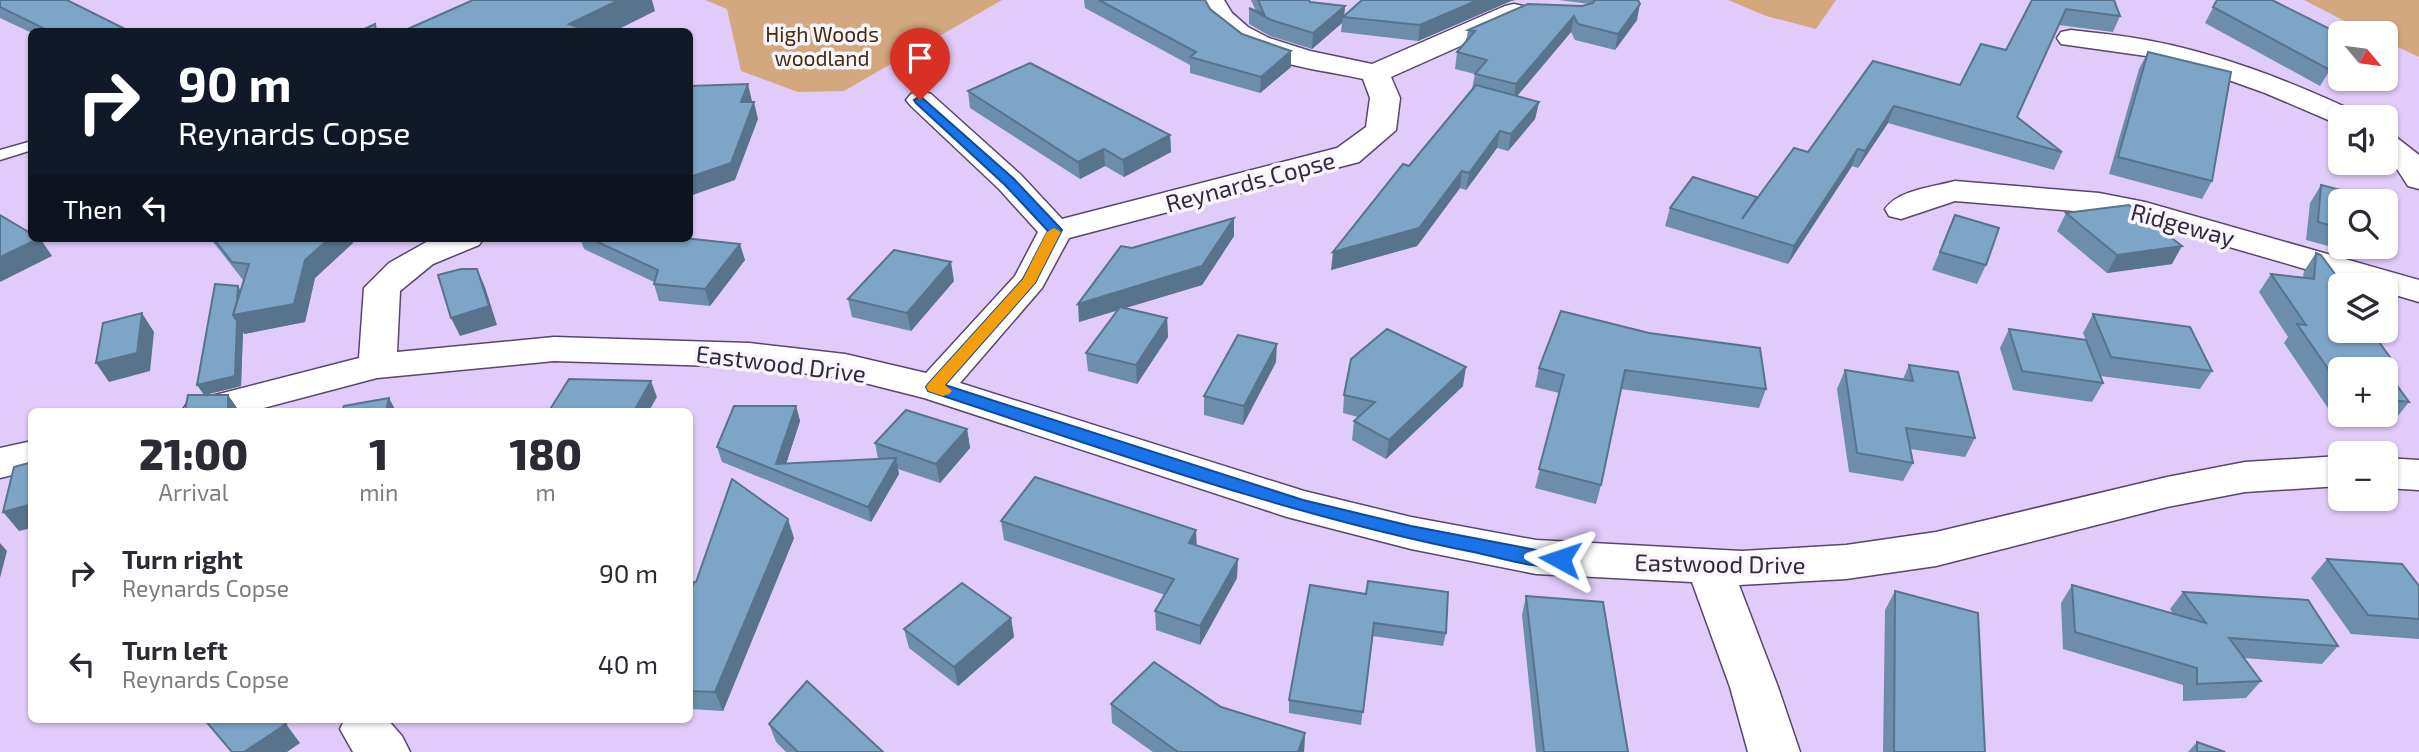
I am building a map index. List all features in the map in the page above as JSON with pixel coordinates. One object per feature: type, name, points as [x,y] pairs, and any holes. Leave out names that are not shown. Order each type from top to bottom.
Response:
[{"type":"street","points":[[1211,0],[1236,33],[1266,47],[1376,73],[1525,6]]},
{"type":"street","points":[[2071,38],[2156,50],[2235,71],[2328,110]]},
{"type":"street","name":"Reynards Copse","points":[[1055,230],[1348,155],[1381,130],[1385,97],[1376,73]]},
{"type":"street","points":[[920,100],[940,134],[1010,182],[1055,230],[1030,280],[934,387]]},
{"type":"street","points":[[2398,154],[2409,163],[2419,179]]},
{"type":"street","name":"Ridgeway","points":[[1901,209],[1923,199],[1955,191],[2099,203],[2145,212],[2419,291]]},
{"type":"street","points":[[377,366],[382,288],[404,265],[431,249],[454,242]]},
{"type":"street","name":"Eastwood Drive","points":[[214,408],[377,366],[554,349],[749,355],[845,366],[934,387],[1302,506],[1411,533],[1536,557],[1742,568],[1846,562],[1936,549],[2167,492],[2245,477],[2328,472]]},
{"type":"street","points":[[0,463],[28,456]]},
{"type":"street","points":[[2398,474],[2419,475]]},
{"type":"street","points":[[1709,566],[1754,687],[1774,752]]},
{"type":"lane","points":[[0,155],[28,146]]},
{"type":"green space","name":"High Woods woodland","points":[[705,0],[1002,0],[844,91],[798,92],[741,71],[727,9]]},
{"type":"green space","points":[[1728,0],[1836,0],[1816,29],[1766,16]]},
{"type":"green space","points":[[2304,0],[2419,0],[2419,57],[2398,47],[2398,21],[2345,21]]},
{"type":"building","points":[[0,0],[67,0],[123,28],[43,28],[0,7]]},
{"type":"building","points":[[473,0],[619,0],[569,24],[580,28],[410,28]]},
{"type":"building","points":[[1099,0],[1205,0],[1210,9],[1242,34],[1291,51],[1261,77],[1190,57],[1196,52]]},
{"type":"building","points":[[1258,0],[1309,0],[1345,6],[1313,33],[1271,20],[1249,8],[1264,14]]},
{"type":"building","points":[[1362,0],[1478,0],[1420,25],[1343,17]]},
{"type":"building","points":[[1595,0],[1638,0],[1640,4],[1618,34],[1578,24],[1574,16],[1516,84],[1475,74],[1487,60],[1457,52],[1475,31],[1468,30],[1528,4],[1582,6]]},
{"type":"building","points":[[2032,0],[2114,0],[2120,16],[2066,9],[2017,117],[2062,152],[1894,106],[1865,151],[1858,149],[1794,246],[1670,208],[1693,177],[1757,197],[1742,219],[1794,148],[1808,152],[1873,61],[1960,85],[1981,44],[2006,50]]},
{"type":"building","points":[[2217,0],[2272,0],[2328,28],[2328,69],[2213,7]]},
{"type":"building","points":[[2148,52],[2231,72],[2212,181],[2118,157]]},
{"type":"building","points":[[1030,63],[1170,135],[1123,160],[1104,149],[1078,162],[968,91]]},
{"type":"building","points":[[748,84],[741,102],[754,102],[731,163],[693,176],[693,86]]},
{"type":"building","points":[[1476,85],[1539,102],[1511,134],[1500,131],[1469,173],[1462,171],[1419,228],[1333,252],[1403,164],[1409,166]]},
{"type":"building","points":[[2321,185],[2337,189],[2328,189],[2328,225],[2318,222]]},
{"type":"building","points":[[2129,205],[2182,246],[2117,255],[2066,213]]},
{"type":"building","points":[[0,215],[28,232],[28,242],[32,242],[0,257]]},
{"type":"building","points":[[1955,215],[1999,228],[1986,265],[1940,252]]},
{"type":"building","points":[[1234,218],[1202,266],[1078,304],[1121,246],[1132,248]]},
{"type":"building","points":[[693,239],[740,244],[705,289],[654,284],[658,270],[598,242],[693,242]]},
{"type":"building","points":[[216,242],[325,242],[305,260],[294,304],[233,315],[249,264],[232,262]]},
{"type":"building","points":[[894,250],[951,262],[907,313],[848,299]]},
{"type":"building","points":[[2316,253],[2321,255],[2334,273],[2328,273],[2328,343],[2380,343],[2390,357],[2328,357],[2328,369],[2297,324],[2306,325],[2271,274],[2314,279]]},
{"type":"building","points":[[461,269],[477,269],[489,306],[451,318],[438,275]]},
{"type":"building","points":[[215,284],[238,286],[233,315],[237,321],[235,376],[197,385]]},
{"type":"building","points":[[1120,307],[1167,318],[1136,365],[1086,353]]},
{"type":"building","points":[[1561,311],[1649,333],[1760,348],[1766,389],[1625,370],[1601,485],[1539,469],[1564,375],[1539,368]]},
{"type":"building","points":[[142,313],[137,353],[96,363],[103,323]]},
{"type":"building","points":[[2093,314],[2190,327],[2212,371],[2111,357]]},
{"type":"building","points":[[1387,329],[1466,367],[1389,440],[1354,421],[1375,402],[1344,395],[1351,359]]},
{"type":"building","points":[[2009,329],[2086,340],[2103,383],[2022,371]]},
{"type":"building","points":[[1238,335],[1277,344],[1244,406],[1204,396]]},
{"type":"building","points":[[1909,365],[1958,372],[1975,438],[1906,428],[1913,463],[1857,453],[1845,370],[1913,381]]},
{"type":"building","points":[[569,379],[651,381],[636,408],[551,408]]},
{"type":"building","points":[[2398,387],[2409,402],[2398,401]]},
{"type":"building","points":[[188,395],[228,395],[228,408],[186,408]]},
{"type":"building","points":[[389,398],[387,408],[343,408]]},
{"type":"building","points":[[734,406],[796,406],[776,464],[896,458],[868,507],[717,447]]},
{"type":"building","points":[[906,410],[967,429],[936,464],[875,443]]},
{"type":"building","points":[[28,463],[28,505],[3,512],[14,467]]},
{"type":"building","points":[[1035,477],[1196,530],[1189,543],[1238,559],[1200,626],[1155,611],[1174,579],[1001,521]]},
{"type":"building","points":[[732,479],[788,519],[715,692],[693,691],[693,584]]},
{"type":"building","points":[[2327,559],[2402,564],[2419,586],[2419,619],[2368,615]]},
{"type":"building","points":[[1368,581],[1448,592],[1446,633],[1374,623],[1363,712],[1289,700],[1310,585],[1366,594]]},
{"type":"building","points":[[962,583],[1011,618],[954,667],[904,629]]},
{"type":"building","points":[[2072,585],[2206,623],[2183,592],[2308,600],[2338,646],[2229,638],[2261,681],[2197,684],[2197,668],[2075,632]]},
{"type":"building","points":[[1895,591],[1978,613],[1985,752],[1894,752]]},
{"type":"building","points":[[1526,596],[1603,602],[1628,752],[1544,752]]},
{"type":"building","points":[[1154,662],[1221,707],[1305,733],[1298,752],[1178,752],[1111,704]]},
{"type":"building","points":[[807,681],[883,752],[798,752],[769,724]]},
{"type":"building","points":[[207,723],[286,724],[244,752],[232,752]]},
{"type":"building","points":[[2197,742],[2225,752],[2197,752]]},
{"type":"slow traffic","points":[[943,391],[934,387],[1030,280],[1054,232]]},
{"type":"route","points":[[920,100],[1010,182],[1055,230],[1030,280],[934,387],[1302,506],[1411,533],[1536,557],[1560,559]]}]
